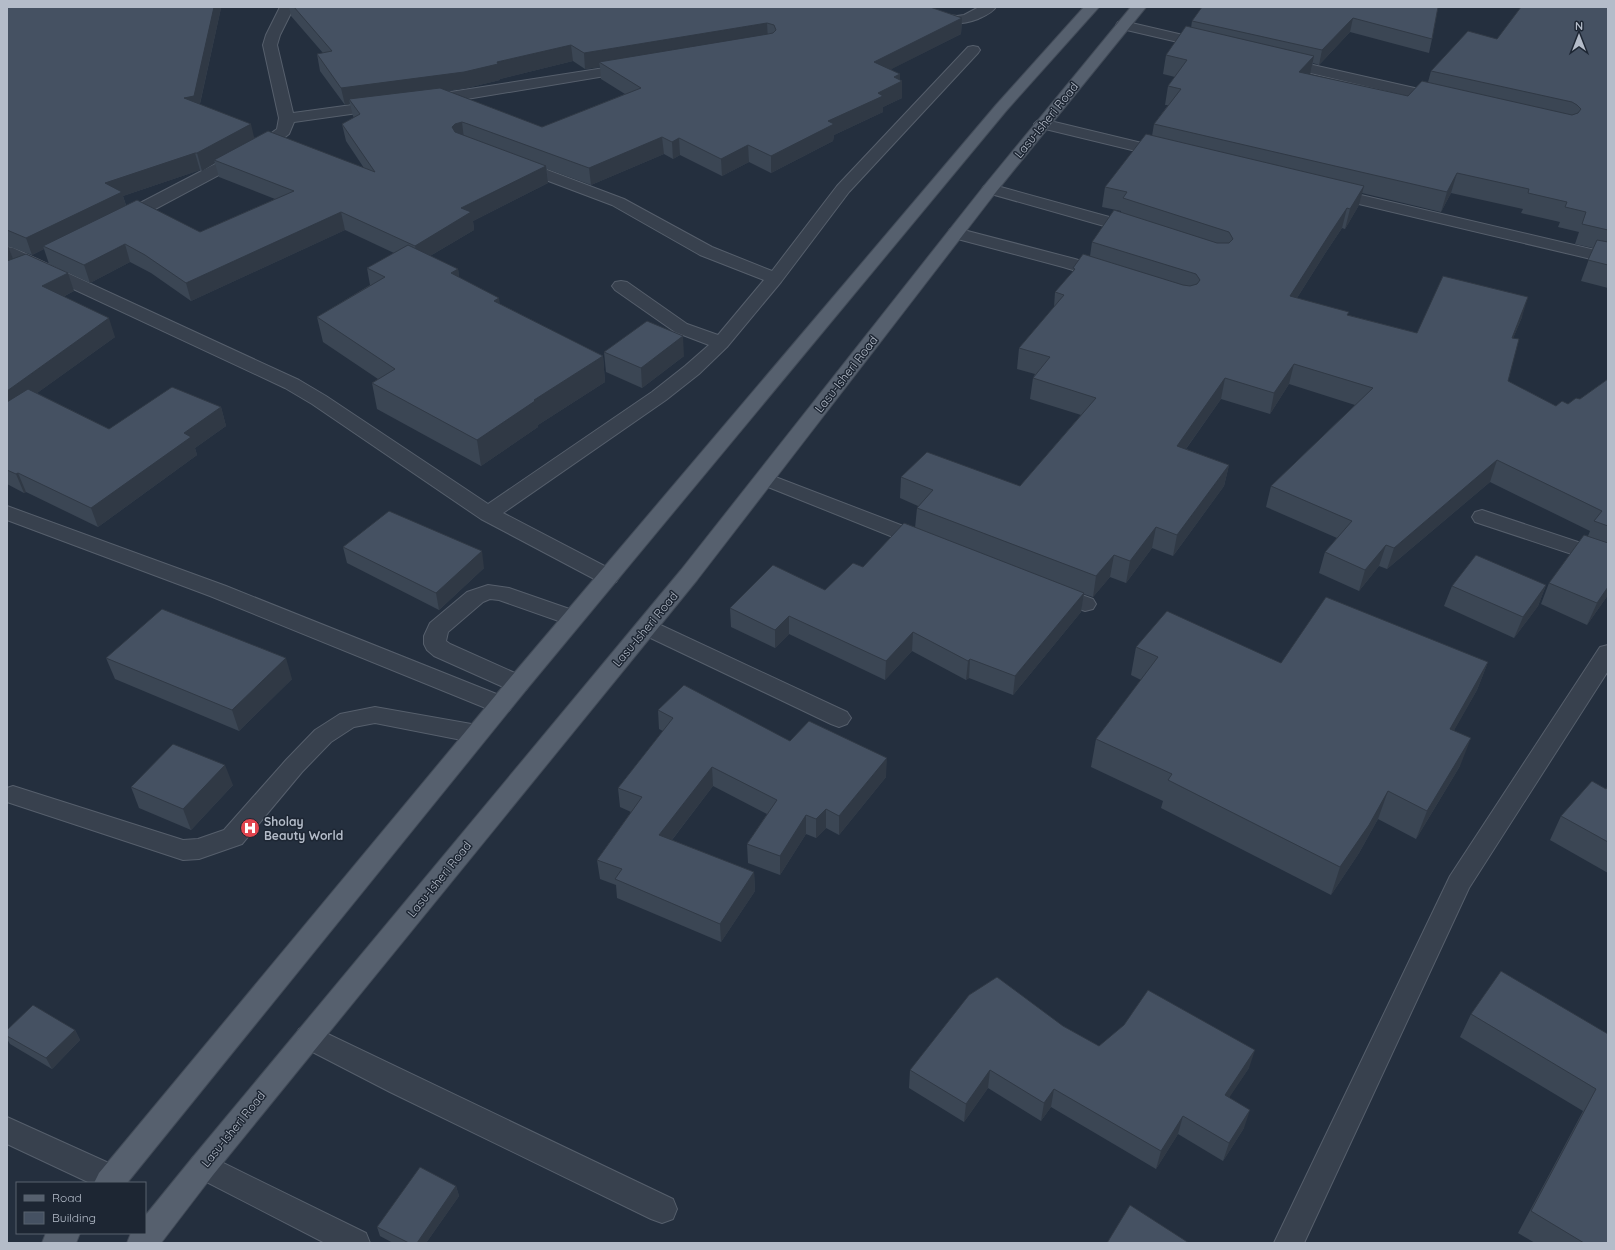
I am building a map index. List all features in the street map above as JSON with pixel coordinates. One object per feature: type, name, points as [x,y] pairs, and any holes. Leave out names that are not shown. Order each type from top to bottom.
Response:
[{"type":"main road","points":[[110,1181],[500,705],[996,114],[1092,7]]},
{"type":"main road","name":"Lasu-Isheri Road","points":[[142,1243],[203,1166],[689,575],[990,189],[1139,7]]},
{"type":"main road","points":[[57,1243],[64,1234]]},
{"type":"street","points":[[111,226],[174,194],[269,142],[284,131],[287,118],[270,45],[273,35],[287,7]]},
{"type":"street","points":[[902,7],[944,20],[977,16],[989,7]]},
{"type":"street","points":[[1123,25],[1224,48]]},
{"type":"street","points":[[488,514],[659,396],[692,370],[721,343],[775,278],[843,189],[973,50]]},
{"type":"street","points":[[1270,59],[1456,103]]},
{"type":"street","points":[[418,102],[643,66]]},
{"type":"street","points":[[287,118],[395,104]]},
{"type":"street","points":[[1042,124],[1181,157]]},
{"type":"street","points":[[509,161],[618,202],[706,251],[775,278]]},
{"type":"street","points":[[990,189],[1122,226],[1152,236]]},
{"type":"street","points":[[1320,190],[1608,258]]},
{"type":"street","points":[[956,233],[1069,263],[1120,279]]},
{"type":"street","points":[[7,252],[292,384],[319,400],[488,514],[608,577]]},
{"type":"street","points":[[14,274],[54,254]]},
{"type":"street","points":[[621,286],[681,328],[721,343]]},
{"type":"street","points":[[765,479],[939,547]]},
{"type":"street","points":[[7,513],[218,591],[500,705]]},
{"type":"street","points":[[1482,517],[1608,559]]},
{"type":"street","points":[[1034,584],[1085,604]]},
{"type":"street","points":[[518,684],[442,650],[436,644],[435,636],[438,628],[475,597],[488,592],[501,593],[573,618]]},
{"type":"street","points":[[646,627],[839,718]]},
{"type":"street","points":[[1289,1243],[1459,883],[1608,653]]},
{"type":"street","points":[[13,794],[183,850],[199,850],[233,836],[294,766],[323,736],[348,720],[375,715],[477,734]]},
{"type":"street","points":[[309,1037],[400,1083],[662,1209]]},
{"type":"street","points":[[7,1130],[110,1181]]},
{"type":"street","points":[[203,1166],[355,1243]]},
{"type":"building","points":[[7,7],[214,7],[194,96],[184,98],[251,124],[197,153],[105,183],[122,192],[26,238],[7,230]]},
{"type":"building","points":[[294,7],[930,7],[962,18],[874,62],[900,74],[894,77],[902,81],[878,93],[883,96],[828,121],[834,124],[771,156],[748,145],[721,159],[679,138],[672,142],[662,137],[589,168],[462,122],[455,124],[452,127],[455,132],[546,166],[461,208],[471,212],[415,246],[341,212],[186,283],[145,255],[125,244],[84,265],[43,246],[137,200],[200,232],[294,191],[214,160],[268,131],[375,172],[342,124],[360,114],[349,99],[440,88],[542,127],[641,88],[599,62],[768,34],[773,33],[776,30],[774,25],[767,23],[584,53],[571,45],[497,62],[498,64],[464,72],[341,88],[317,54],[332,51]]},
{"type":"building","points":[[1202,7],[1438,7],[1432,39],[1353,18],[1322,50],[1192,21]]},
{"type":"building","points":[[1521,7],[1608,7],[1608,230],[1582,224],[1586,212],[1565,207],[1567,202],[1528,193],[1529,189],[1457,173],[1447,192],[1154,124],[1181,89],[1168,86],[1187,60],[1166,55],[1186,26],[1314,56],[1299,72],[1408,96],[1422,81],[1572,115],[1578,113],[1581,109],[1572,102],[1431,71],[1468,31],[1497,39]]},
{"type":"building","points":[[1146,134],[1364,186],[1350,209],[1347,208],[1290,296],[1349,312],[1347,315],[1417,333],[1443,276],[1528,297],[1512,338],[1519,339],[1508,381],[1556,406],[1562,401],[1568,404],[1576,398],[1580,399],[1608,379],[1608,526],[1594,521],[1602,511],[1497,460],[1394,548],[1386,545],[1365,570],[1325,552],[1352,521],[1271,486],[1373,388],[1294,364],[1274,393],[1225,378],[1177,446],[1229,465],[1177,535],[1156,527],[1130,561],[1114,555],[1096,576],[917,508],[933,490],[901,477],[927,452],[1020,486],[1096,398],[1033,378],[1050,357],[1019,348],[1064,295],[1055,292],[1075,269],[1073,268],[1083,254],[1183,285],[1190,286],[1197,284],[1200,280],[1196,274],[1092,242],[1114,210],[1217,243],[1229,243],[1233,239],[1229,232],[1123,198],[1127,192],[1105,187]]},
{"type":"building","points":[[1597,240],[1608,242],[1608,265],[1588,260]]},
{"type":"building","points":[[408,245],[458,269],[451,273],[499,298],[494,301],[603,356],[534,400],[535,401],[477,440],[372,383],[395,369],[317,317],[385,277],[367,268]]},
{"type":"building","points":[[26,254],[68,273],[42,286],[109,318],[7,391],[7,261]]},
{"type":"building","points":[[647,321],[683,336],[641,368],[604,352]]},
{"type":"building","points":[[172,387],[221,407],[184,433],[191,437],[91,508],[18,473],[16,474],[7,470],[7,402],[28,389],[109,429]]},
{"type":"building","points":[[389,511],[482,551],[436,593],[343,547]]},
{"type":"building","points":[[904,523],[1084,593],[1015,676],[970,659],[968,661],[913,632],[886,661],[789,616],[775,630],[730,608],[773,565],[825,590],[853,563],[863,567]]},
{"type":"building","points":[[1584,535],[1608,543],[1608,587],[1597,603],[1549,583]]},
{"type":"building","points":[[1476,555],[1546,585],[1523,617],[1452,586]]},
{"type":"building","points":[[1326,597],[1488,662],[1450,729],[1471,738],[1427,811],[1388,791],[1369,825],[1340,867],[1168,780],[1172,774],[1096,739],[1158,657],[1136,647],[1167,611],[1281,663]]},
{"type":"building","points":[[162,609],[286,658],[232,710],[106,658]]},
{"type":"building","points":[[684,685],[790,741],[809,721],[887,758],[839,816],[826,809],[816,819],[806,815],[780,856],[747,844],[777,800],[712,767],[659,835],[754,872],[720,924],[615,879],[622,869],[597,860],[642,797],[618,788],[673,718],[658,710]]},
{"type":"building","points":[[173,744],[225,765],[183,809],[131,787]]},
{"type":"building","points":[[1592,781],[1606,789],[1608,786],[1608,842],[1561,816]]},
{"type":"building","points":[[1501,971],[1608,1034],[1608,1243],[1584,1243],[1531,1211],[1596,1089],[1471,1014]]},
{"type":"building","points":[[997,977],[1063,1026],[1099,1046],[1124,1025],[1148,990],[1255,1050],[1225,1095],[1250,1110],[1229,1143],[1183,1116],[1161,1151],[1054,1089],[1044,1103],[990,1070],[966,1104],[910,1070],[969,995]]},
{"type":"building","points":[[33,1005],[75,1030],[46,1058],[7,1036],[7,1030]]},
{"type":"building","points":[[420,1167],[456,1186],[417,1243],[409,1243],[377,1227]]},
{"type":"building","points":[[1130,1205],[1189,1243],[1107,1243]]},
{"type":"place","name":"Sholay Beauty World","points":[[250,828]]}]
